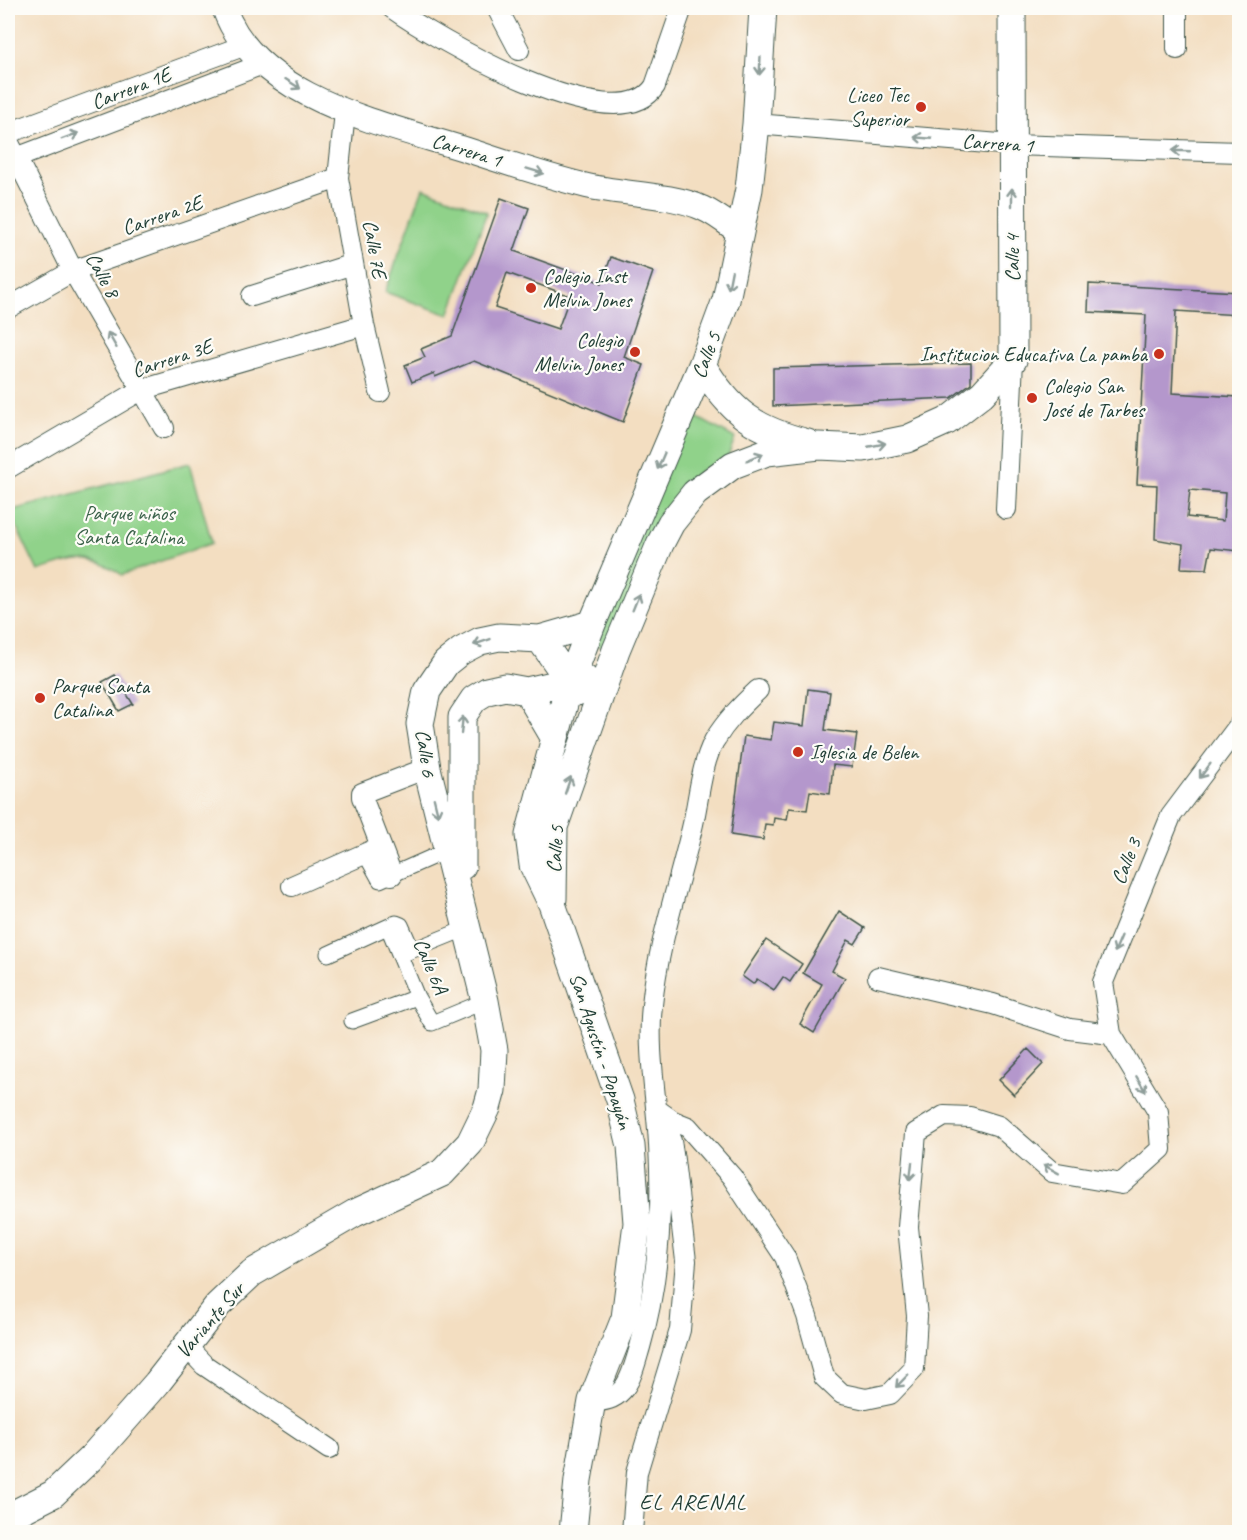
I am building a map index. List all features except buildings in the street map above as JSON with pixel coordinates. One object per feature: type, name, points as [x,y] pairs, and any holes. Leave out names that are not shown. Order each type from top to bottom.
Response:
[{"type":"main road","name":"Calle 5","points":[[570,682],[592,624],[702,365],[726,300],[749,189],[756,124],[763,8]]},
{"type":"main road","name":"Calle 4","points":[[1012,8],[1013,360]]},
{"type":"main road","points":[[702,365],[720,396],[749,420],[783,437],[819,446],[863,448],[907,439],[947,421],[982,394],[1013,360]]},
{"type":"main road","name":"Calle 5","points":[[552,904],[554,827],[592,716],[660,544],[671,523],[695,493],[733,465],[767,452],[819,446]]},
{"type":"main road","name":"Calle 6","points":[[487,1107],[495,1070],[485,1000],[427,768],[420,724],[427,691],[446,663],[461,651],[480,641],[499,637],[540,639],[592,624]]},
{"type":"main road","points":[[540,639],[592,716]]},
{"type":"main road","name":"Calle 6","points":[[465,919],[462,717],[474,699],[488,691],[506,687],[527,691],[609,673]]},
{"type":"main road","name":"San Agustín - Popayán","points":[[570,682],[529,835],[533,865],[552,904],[620,1100],[631,1146],[638,1223],[626,1318],[592,1401],[578,1480],[573,1533]]},
{"type":"main road","points":[[527,691],[554,737]]},
{"type":"main road","name":"Variante Sur","points":[[8,1517],[53,1494],[84,1464],[157,1383],[218,1305],[252,1273],[355,1213],[442,1173],[470,1143],[487,1107]]},
{"type":"street","points":[[392,8],[412,22],[527,84],[595,103],[633,104],[648,97],[655,86],[682,8]]},
{"type":"street","points":[[497,8],[519,50]]},
{"type":"street","points":[[1177,8],[1177,49]]},
{"type":"street","name":"Carrera 1","points":[[224,10],[243,46],[263,63],[301,89],[345,112],[572,182],[621,194],[683,201],[721,218],[740,233]]},
{"type":"street","name":"Carrera 1E","points":[[8,133],[243,46]]},
{"type":"street","name":"Carrera 1E","points":[[10,153],[263,63]]},
{"type":"street","name":"Calle 7E","points":[[345,112],[338,178],[364,325],[380,392]]},
{"type":"street","name":"Carrera 1","points":[[756,124],[1012,145],[1239,152]]},
{"type":"street","name":"Calle 8","points":[[10,153],[73,272],[164,428]]},
{"type":"street","name":"Carrera 2E","points":[[8,309],[73,272],[338,178]]},
{"type":"street","points":[[252,296],[353,264]]},
{"type":"street","name":"Carrera 3E","points":[[8,468],[141,390],[364,325]]},
{"type":"street","name":"Calle 4","points":[[1006,508],[1013,360]]},
{"type":"street","points":[[592,1401],[612,1399],[623,1392],[633,1373],[649,1318],[658,1261],[660,1215],[652,1009],[656,968],[693,825],[704,769],[714,743],[734,712],[758,690]]},
{"type":"street","name":"Calle 3","points":[[1111,1034],[1103,982],[1171,816],[1239,724]]},
{"type":"street","points":[[427,768],[362,793],[373,850],[386,877],[448,850]]},
{"type":"street","points":[[292,886],[373,850]]},
{"type":"street","points":[[406,952],[465,919]]},
{"type":"street","name":"Calle 6A","points":[[327,954],[394,925],[406,952],[417,997],[432,1023],[485,1000]]},
{"type":"street","points":[[656,1108],[673,1121],[688,1127],[732,1177],[784,1257],[807,1316],[824,1377],[842,1394],[866,1399],[890,1394],[914,1369],[917,1316],[908,1227],[909,1186],[916,1133],[944,1116],[970,1117],[999,1126],[1052,1172],[1122,1184],[1161,1149],[1158,1112],[1111,1034],[1070,1029],[993,1004],[879,977]]},
{"type":"street","points":[[352,1021],[417,997]]},
{"type":"street","points":[[632,1533],[637,1472],[680,1330],[686,1261],[671,1141],[656,1108]]},
{"type":"street","points":[[186,1346],[204,1365],[329,1449]]},
{"type":"green space","points":[[423,188],[487,212],[449,315],[385,292]]},
{"type":"green space","points":[[689,413],[735,438],[726,462],[702,470],[682,488],[606,649],[590,642]]},
{"type":"green space","name":"Parque niños Santa Catalina","points":[[190,463],[212,543],[122,575],[90,560],[62,563],[38,571],[9,511]]},
{"type":"place","name":"Liceo Tec Superior","points":[[921,107]]},
{"type":"place","name":"Colegio Inst Melvin Jones","points":[[531,288]]},
{"type":"place","name":"Colegio Melvin Jones","points":[[635,352]]},
{"type":"place","name":"Institucion Educativa La pamba","points":[[1159,354]]},
{"type":"place","name":"Colegio San José de Tarbes","points":[[1032,398]]},
{"type":"place","name":"Parque Santa Catalina","points":[[40,698]]},
{"type":"place","name":"Iglesia de Belen","points":[[798,752]]},
{"type":"district","name":"EL ARENAL","points":[[693,1501]]}]
